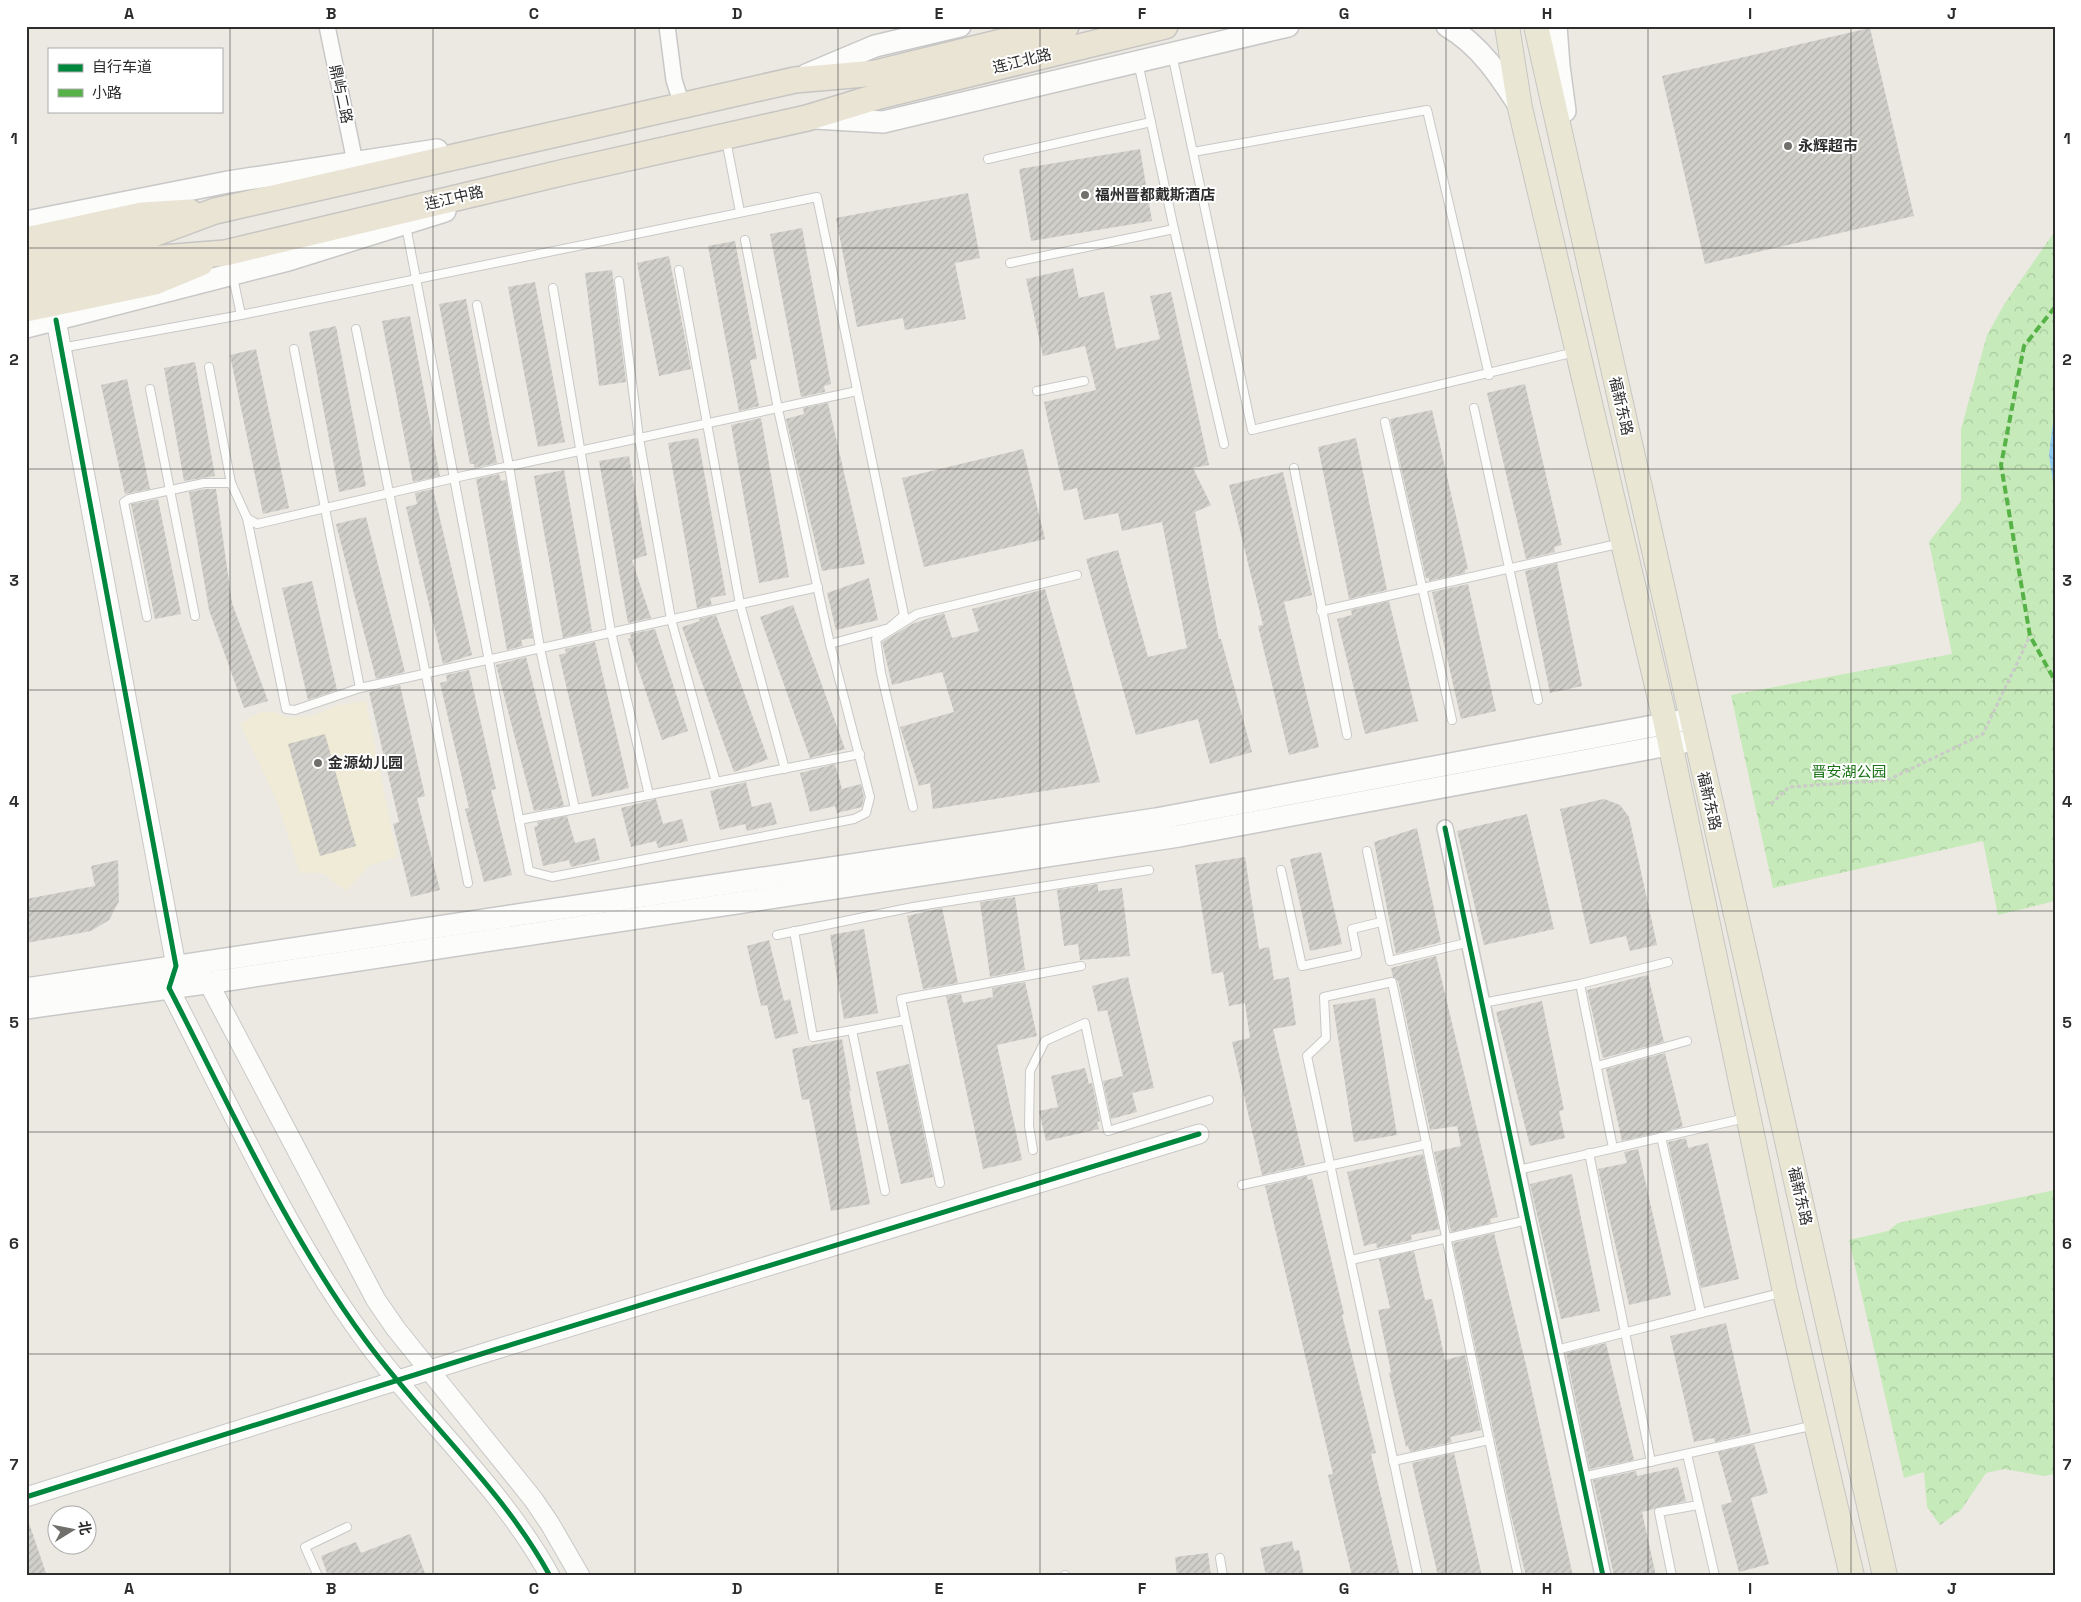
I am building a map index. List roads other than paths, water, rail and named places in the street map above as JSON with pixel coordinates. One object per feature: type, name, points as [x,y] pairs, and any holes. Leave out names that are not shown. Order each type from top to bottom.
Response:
[{"type":"highway","name":"连江北路","points":[[878,84],[1066,26]]},
{"type":"highway","name":"连江北路","points":[[878,84],[1165,26]]},
{"type":"highway","name":"连江中路","points":[[26,286],[148,248],[215,211],[794,80],[878,84]]},
{"type":"highway","name":"连江中路","points":[[26,262],[148,248],[229,264],[565,172],[807,118],[878,84]]},
{"type":"highway","points":[[26,240],[148,248]]},
{"type":"highway","points":[[26,309],[148,248]]},
{"type":"main road","points":[[794,80],[875,46],[960,26]]},
{"type":"main road","points":[[807,118],[883,122],[1288,26]]},
{"type":"main road","points":[[1447,26],[1480,51],[1495,69],[1520,108]]},
{"type":"main road","name":"福新东路","points":[[1506,26],[1520,108],[1579,351],[1668,734],[1786,1292],[1852,1576]]},
{"type":"main road","name":"福新东路","points":[[1536,26],[1885,1576]]},
{"type":"main road","points":[[1556,26],[1558,66],[1584,240]]},
{"type":"main road","points":[[26,222],[228,182],[554,134]]},
{"type":"main road","points":[[26,326],[56,320],[229,264],[406,224],[565,172]]},
{"type":"main road","points":[[26,988],[1156,819],[1693,730]]},
{"type":"main road","points":[[26,1008],[1188,834],[1668,734]]},
{"type":"street","name":"鼎屿二路","points":[[327,26],[355,162]]},
{"type":"street","points":[[667,26],[674,80],[682,105]]},
{"type":"street","points":[[56,320],[176,966],[169,988],[298,1233],[366,1341],[512,1515],[532,1543],[550,1576]]},
{"type":"street","points":[[1445,828],[1603,1576]]},
{"type":"street","points":[[176,966],[208,982],[376,1300],[430,1371],[533,1499],[580,1576]]},
{"type":"street","points":[[26,1497],[1199,1134]]},
{"type":"lane","points":[[1172,54],[1252,430],[1489,375],[1579,351]]},
{"type":"lane","points":[[1138,62],[1174,229],[1224,444]]},
{"type":"lane","points":[[1193,152],[1427,110],[1489,375]]},
{"type":"lane","points":[[988,159],[1151,122]]},
{"type":"lane","points":[[726,136],[740,212]]},
{"type":"lane","points":[[61,348],[241,315],[817,197],[904,614],[889,628],[830,644]]},
{"type":"lane","points":[[406,224],[529,871],[552,877],[854,819],[866,813],[870,797],[830,644],[778,409],[745,240]]},
{"type":"lane","points":[[1010,263],[1174,229]]},
{"type":"lane","points":[[229,264],[241,315]]},
{"type":"lane","points":[[679,270],[740,604],[786,768]]},
{"type":"lane","points":[[619,281],[639,438],[671,619],[716,782]]},
{"type":"lane","points":[[553,288],[611,632],[649,795]]},
{"type":"lane","points":[[477,305],[509,466],[540,648],[575,809]]},
{"type":"lane","points":[[356,329],[468,883]]},
{"type":"lane","points":[[294,349],[360,688]]},
{"type":"lane","points":[[210,367],[231,483],[247,518],[286,708],[295,710],[360,688],[818,587]]},
{"type":"lane","points":[[1037,392],[1084,381]]},
{"type":"lane","points":[[150,389],[195,616]]},
{"type":"lane","points":[[247,518],[257,524],[454,478],[857,391]]},
{"type":"lane","points":[[1474,408],[1538,700]]},
{"type":"lane","points":[[1385,422],[1452,720]]},
{"type":"lane","points":[[1294,468],[1347,735]]},
{"type":"lane","points":[[147,617],[124,502],[129,498],[204,483],[231,483]]},
{"type":"lane","points":[[1321,611],[1624,543]]},
{"type":"lane","points":[[913,807],[881,673],[876,639],[918,614],[1077,575]]},
{"type":"lane","points":[[519,820],[860,754]]},
{"type":"lane","points":[[1367,851],[1390,961],[1470,942]]},
{"type":"lane","points":[[777,935],[913,907],[1149,870]]},
{"type":"lane","points":[[1281,870],[1302,966],[1357,954],[1352,929],[1381,922]]},
{"type":"lane","points":[[794,931],[813,1038],[905,1020]]},
{"type":"lane","points":[[1483,1003],[1580,984],[1668,962]]},
{"type":"lane","points":[[940,1183],[901,999],[1081,966]]},
{"type":"lane","points":[[1418,1576],[1307,1056],[1326,1038],[1324,997],[1392,982],[1518,1576]]},
{"type":"lane","points":[[1580,984],[1613,1148]]},
{"type":"lane","points":[[1033,1150],[1029,1126],[1030,1071],[1044,1041],[1085,1023],[1108,1131],[1209,1100]]},
{"type":"lane","points":[[852,1030],[885,1191]]},
{"type":"lane","points":[[1597,1066],[1687,1041]]},
{"type":"lane","points":[[1518,1170],[1748,1118]]},
{"type":"lane","points":[[1661,1137],[1701,1312]]},
{"type":"lane","points":[[1242,1185],[1426,1144]]},
{"type":"lane","points":[[1589,1153],[1651,1462]]},
{"type":"lane","points":[[1351,1260],[1528,1220]]},
{"type":"lane","points":[[1556,1350],[1786,1292]]},
{"type":"lane","points":[[1582,1477],[1816,1425]]},
{"type":"lane","points":[[1393,1461],[1489,1440]]},
{"type":"lane","points":[[1687,1454],[1715,1576]]},
{"type":"lane","points":[[1672,1576],[1660,1512],[1698,1505]]},
{"type":"lane","points":[[318,1576],[305,1547],[347,1527]]},
{"type":"lane","points":[[1220,1558],[1223,1576]]},
{"type":"water","points":[[2055,406],[2055,495],[2049,455]]},
{"type":"place","name":"永辉超市","points":[[1788,146]]},
{"type":"place","name":"福州晋都戴斯酒店","points":[[1085,195]]},
{"type":"place","name":"金源幼儿园","points":[[318,763]]},
{"type":"park label","name":"晋安湖公园","points":[[1849,772]]}]
